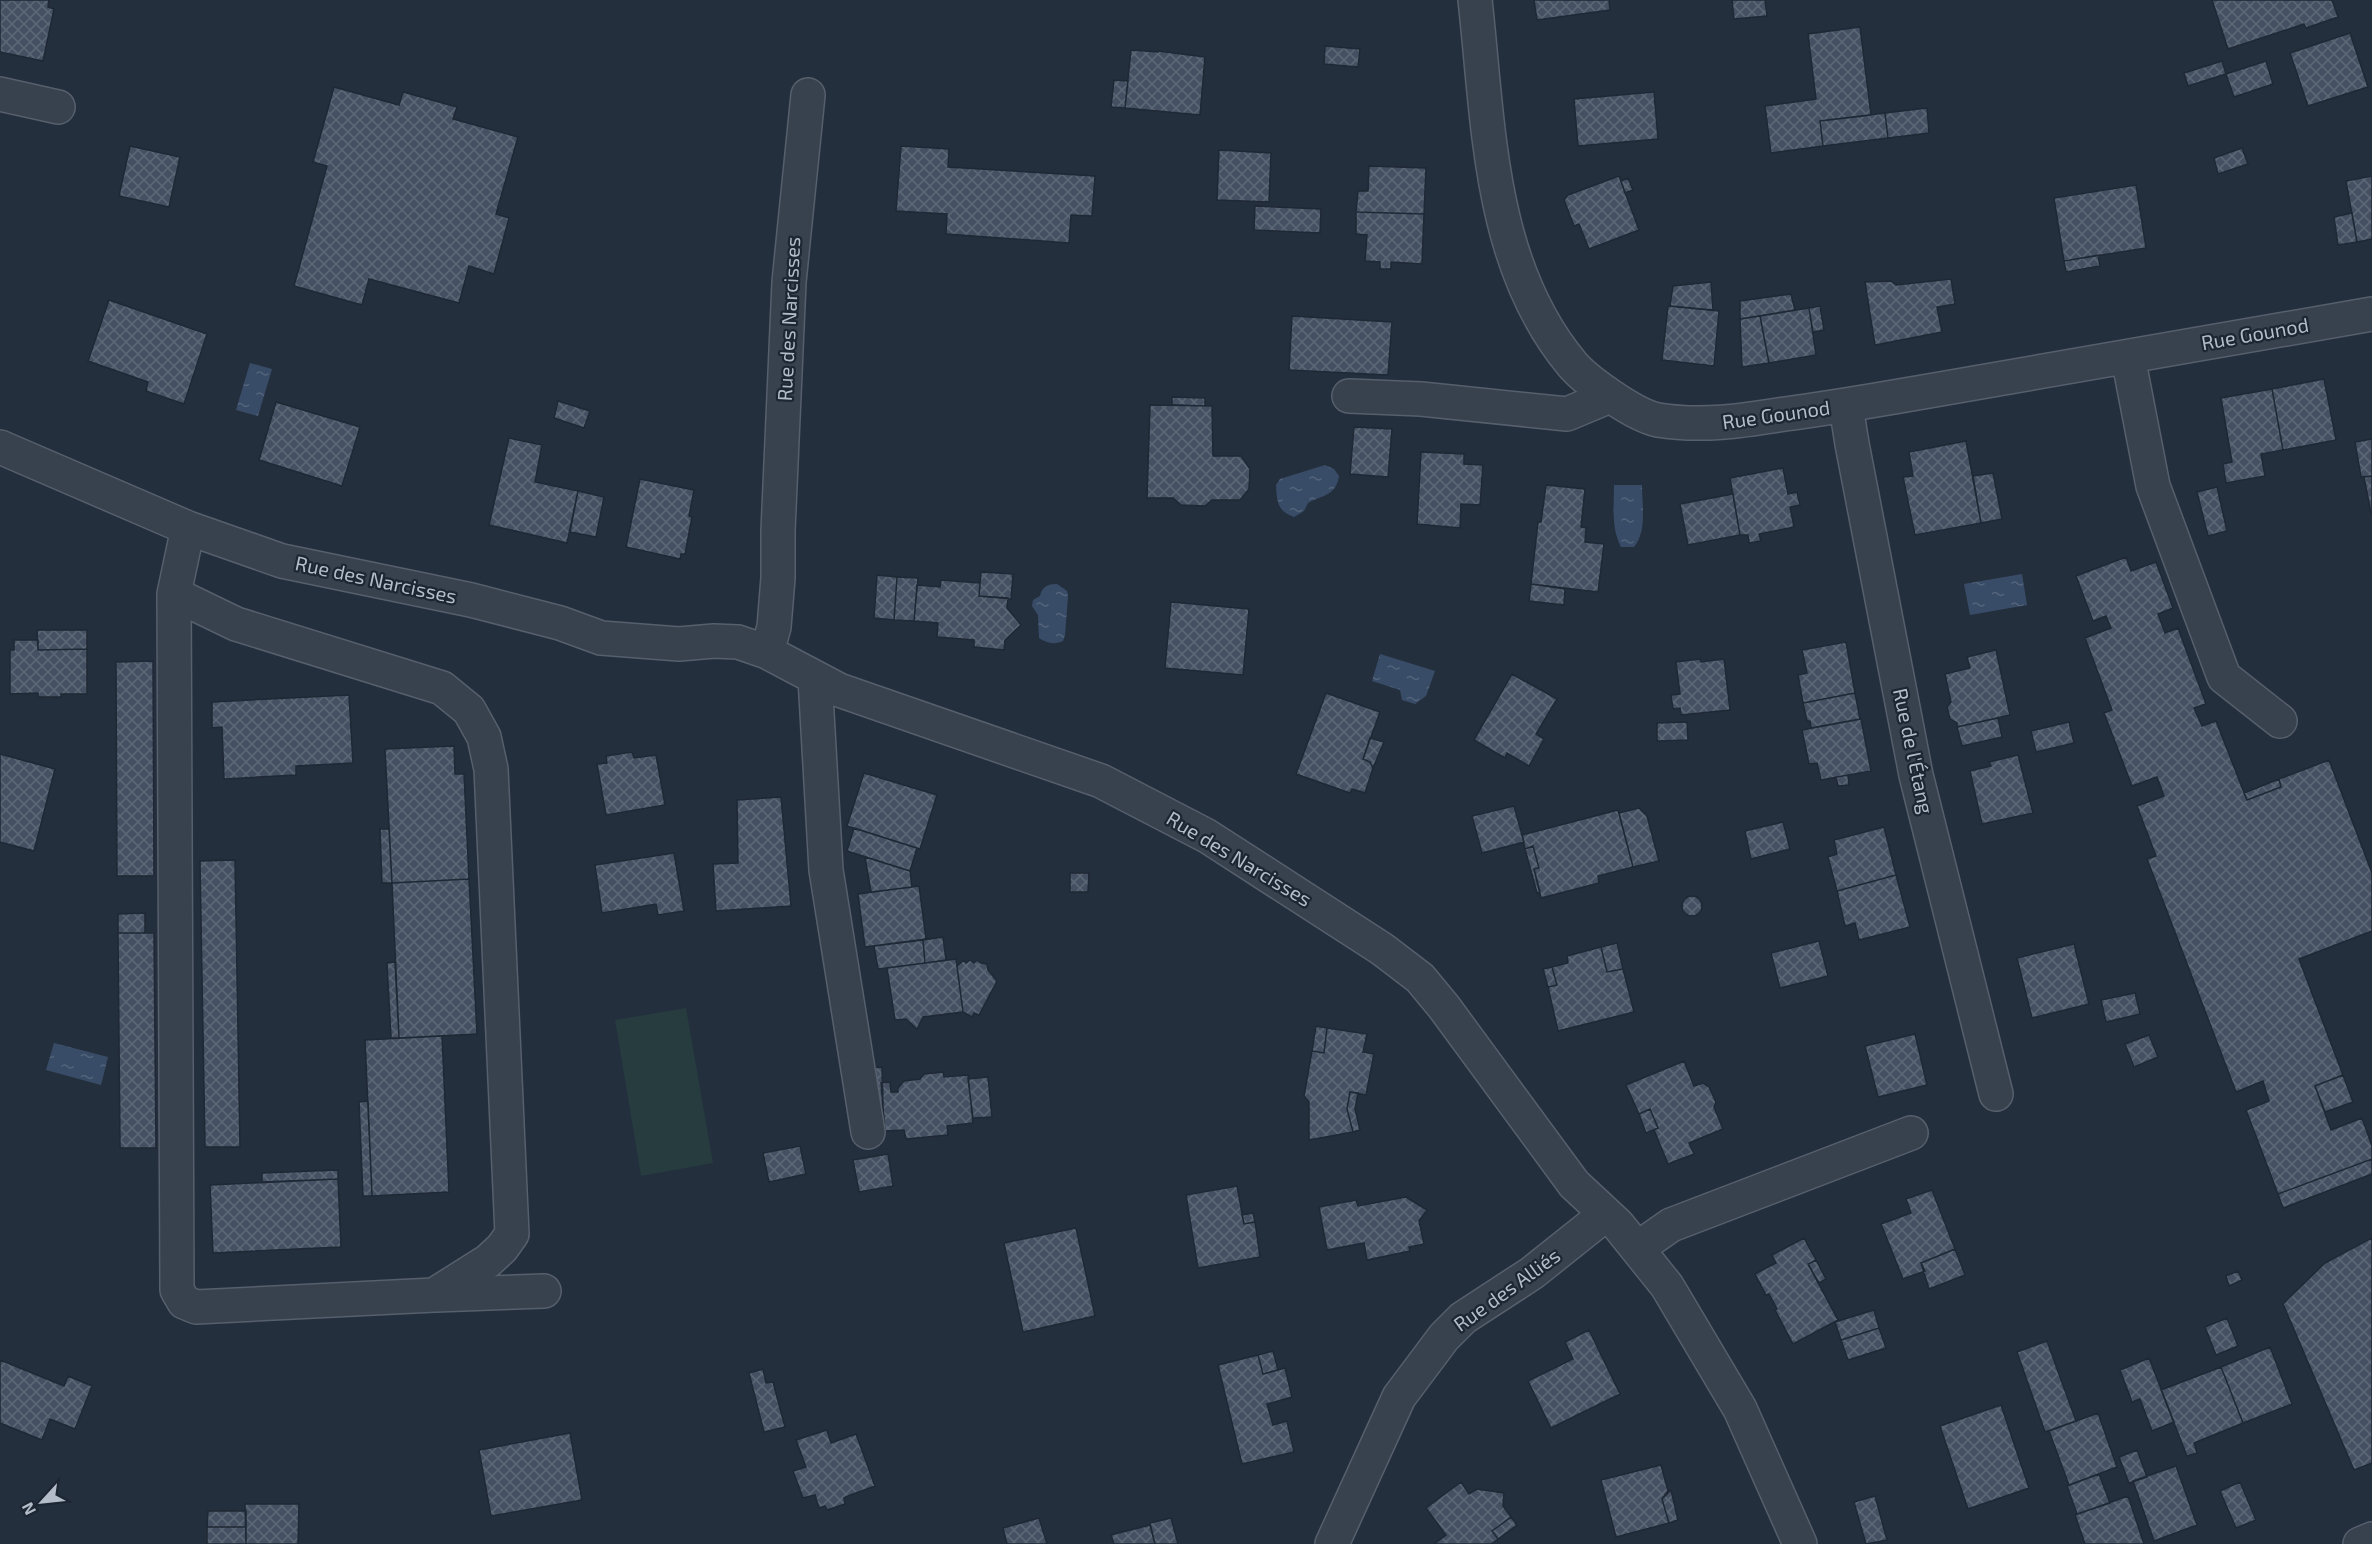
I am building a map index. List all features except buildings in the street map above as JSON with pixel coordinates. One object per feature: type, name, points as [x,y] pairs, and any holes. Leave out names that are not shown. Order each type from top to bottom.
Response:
[{"type":"street","name":"Rue Gounod","points":[[1475,0],[1494,174],[1501,211],[1516,265],[1546,329],[1574,367],[1611,396],[1655,419],[1715,425],[1846,406],[2372,314]]},
{"type":"street","points":[[0,94],[58,107]]},
{"type":"street","name":"Rue des Narcisses","points":[[767,652],[774,627],[778,578],[789,282],[808,95]]},
{"type":"street","points":[[2128,357],[2153,486],[2224,677],[2280,721]]},
{"type":"street","points":[[1348,396],[1421,399],[1567,414],[1611,396]]},
{"type":"street","name":"Rue de l'Étang","points":[[1846,406],[1916,775],[1996,1094]]},
{"type":"street","name":"Rue des Narcisses","points":[[0,447],[188,528],[282,561],[471,600],[561,623],[601,638],[679,644],[714,640],[738,642],[767,652],[839,690],[1101,781],[1207,836],[1382,950],[1419,978],[1444,1007],[1574,1184],[1606,1214]]},
{"type":"street","points":[[188,528],[174,594],[177,1290],[184,1302],[196,1307],[544,1291]]},
{"type":"street","points":[[174,594],[236,624],[442,688],[469,710],[484,737],[492,769],[512,1234],[502,1248],[488,1261],[434,1295]]},
{"type":"street","points":[[815,678],[826,870],[868,1132]]},
{"type":"street","points":[[1638,1248],[1671,1225],[1911,1133]]},
{"type":"street","points":[[1606,1214],[1638,1248],[1667,1286],[1740,1409],[1800,1544]]},
{"type":"street","name":"Rue des Alliés","points":[[1332,1544],[1399,1397],[1444,1337],[1463,1318],[1532,1273],[1606,1214]]},
{"type":"street","points":[[2360,1544],[2372,1539]]},
{"type":"green space","points":[[686,1008],[713,1163],[641,1176],[615,1020]]},
{"type":"water","points":[[250,363],[272,369],[258,416],[236,410]]},
{"type":"water","points":[[1325,465],[1334,469],[1339,476],[1335,488],[1328,494],[1308,503],[1304,511],[1294,517],[1284,512],[1277,496],[1276,485],[1280,479]]},
{"type":"water","points":[[1614,485],[1642,485],[1642,526],[1634,547],[1621,547],[1618,539],[1614,517]]},
{"type":"water","points":[[2022,574],[2027,605],[1970,615],[1964,584]]},
{"type":"water","points":[[1057,584],[1067,591],[1068,596],[1065,635],[1063,641],[1054,643],[1039,638],[1038,615],[1032,606],[1033,600],[1040,596],[1044,588]]},
{"type":"water","points":[[1380,654],[1435,671],[1426,696],[1415,704],[1402,700],[1400,690],[1372,681]]},
{"type":"water","points":[[54,1043],[108,1057],[101,1085],[46,1070]]}]
